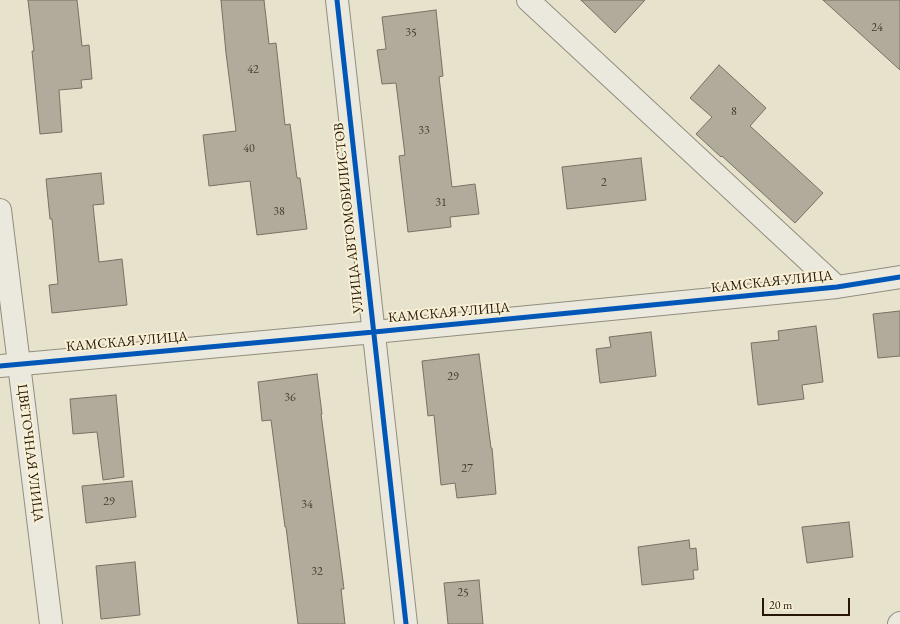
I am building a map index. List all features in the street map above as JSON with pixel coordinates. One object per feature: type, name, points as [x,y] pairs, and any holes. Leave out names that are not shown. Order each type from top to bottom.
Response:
[{"type":"street","name":"УЛИЦА АВТОМОБИЛИСТОВ","points":[[337,0],[406,624]]},
{"type":"street","points":[[528,0],[837,287]]},
{"type":"street","name":"ЦВЕТОЧНАЯ УЛИЦА","points":[[0,210],[9,365],[51,624]]},
{"type":"street","name":"КАМСКАЯ УЛИЦА","points":[[9,365],[374,332],[837,287],[900,277]]},
{"type":"building","points":[[28,0],[77,0],[82,46],[89,45],[92,79],[81,80],[82,88],[59,90],[62,132],[40,134],[32,51],[34,51]]},
{"type":"building","points":[[221,0],[264,0],[269,44],[276,43],[285,125],[290,124],[297,178],[300,178],[307,229],[257,235],[250,181],[209,186],[203,135],[236,131]]},
{"type":"building","points":[[581,0],[645,0],[615,33]]},
{"type":"building","points":[[823,0],[900,0],[900,70]]},
{"type":"building","points":[[436,10],[443,76],[439,77],[452,187],[475,184],[479,214],[450,217],[451,227],[408,232],[399,156],[405,155],[396,83],[382,84],[377,50],[386,49],[382,17]]},
{"type":"building","points":[[719,65],[766,108],[750,126],[823,193],[795,223],[696,134],[712,117],[690,98]]},
{"type":"building","points":[[641,158],[646,200],[567,209],[562,167]]},
{"type":"building","points":[[101,173],[104,204],[93,205],[99,262],[122,259],[127,305],[52,313],[49,285],[58,284],[52,219],[50,219],[46,179]]},
{"type":"building","points":[[900,311],[900,356],[878,358],[873,314]]},
{"type":"building","points":[[816,326],[823,382],[802,385],[804,399],[758,405],[751,343],[779,340],[778,331]]},
{"type":"building","points":[[651,332],[656,376],[600,383],[596,349],[611,347],[609,337]]},
{"type":"building","points":[[479,354],[492,448],[496,494],[457,498],[455,483],[441,485],[434,415],[428,416],[422,361]]},
{"type":"building","points":[[317,374],[344,589],[341,589],[345,624],[298,624],[271,420],[262,421],[258,382]]},
{"type":"building","points":[[116,395],[124,477],[103,480],[97,432],[73,434],[70,399]]},
{"type":"building","points":[[132,481],[136,517],[86,523],[82,486]]},
{"type":"building","points":[[849,522],[853,557],[807,563],[802,527]]},
{"type":"building","points":[[689,540],[690,549],[696,548],[698,570],[693,570],[694,579],[642,585],[638,547]]},
{"type":"building","points":[[135,562],[140,615],[101,619],[96,566]]},
{"type":"building","points":[[479,580],[483,624],[448,624],[444,583]]},
{"type":"cycle path","points":[[337,0],[406,624]]},
{"type":"cycle path","points":[[0,366],[374,332],[837,287],[900,277]]}]
